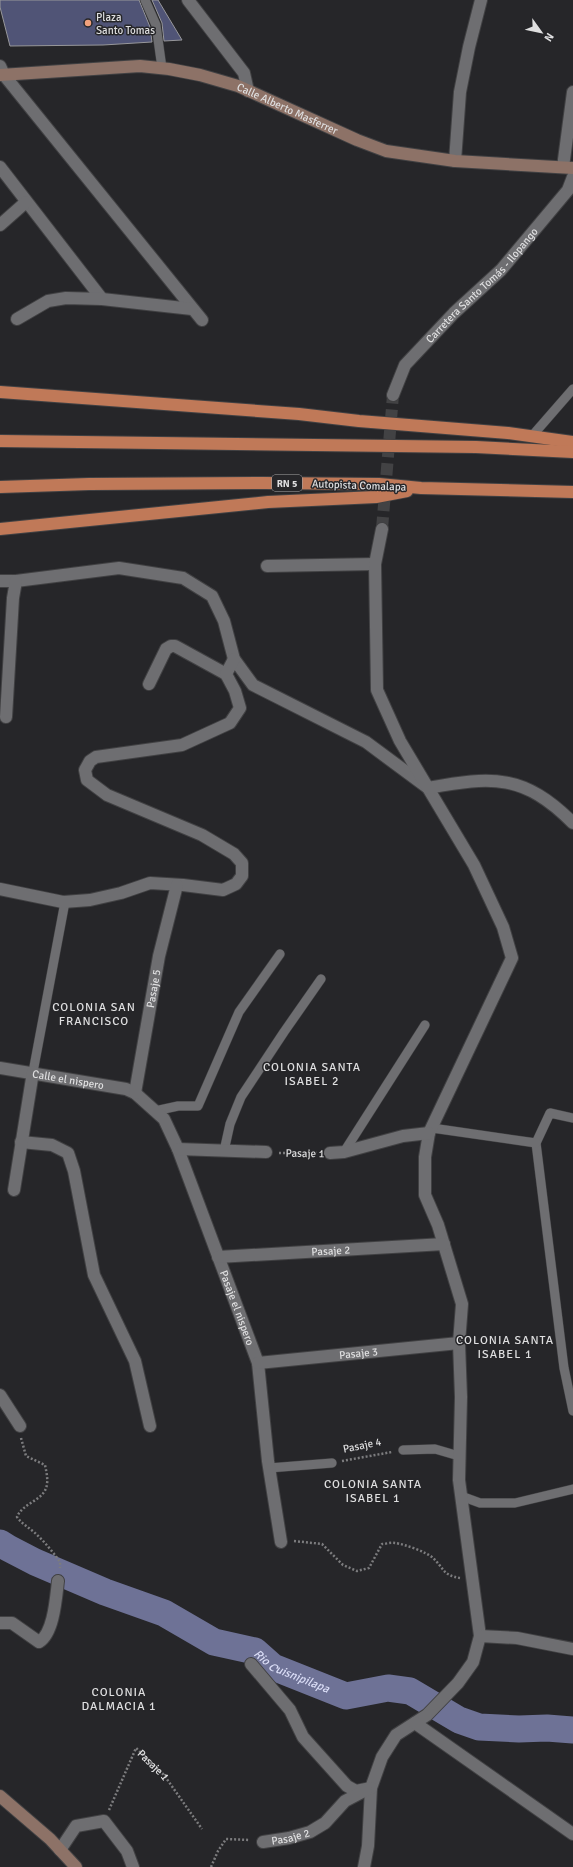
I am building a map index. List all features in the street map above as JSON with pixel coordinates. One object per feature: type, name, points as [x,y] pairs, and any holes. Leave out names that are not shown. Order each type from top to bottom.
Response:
[{"type":"highway","points":[[0,392],[299,414],[360,421],[532,436],[573,442]]},
{"type":"highway","points":[[0,441],[476,447],[573,452]]},
{"type":"highway","name":"Autopista Comalapa","points":[[0,487],[89,484],[379,484],[421,488],[573,492]]},
{"type":"highway","points":[[0,529],[268,502],[376,497],[421,488]]},
{"type":"main road","name":"Calle Alberto Masferrer","points":[[1,72],[140,66],[162,68],[200,76],[248,90],[357,140],[386,151],[455,161],[568,168]]},
{"type":"main road","points":[[0,1796],[60,1850],[76,1867]]},
{"type":"street","points":[[188,0],[244,73],[248,90]]},
{"type":"street","points":[[455,161],[460,92],[469,47],[481,0]]},
{"type":"street","points":[[1,72],[202,320]]},
{"type":"street","points":[[568,168],[573,92]]},
{"type":"street","points":[[0,167],[102,299]]},
{"type":"street","name":"Carretera Santo Tomás - Ilopango","points":[[393,394],[405,365],[454,313],[501,270],[568,190],[573,177]]},
{"type":"street","points":[[0,225],[26,202]]},
{"type":"street","points":[[17,319],[48,301],[66,298],[102,299],[192,309]]},
{"type":"street","points":[[364,1867],[368,1846],[371,1788],[382,1757],[396,1735],[427,1715],[458,1683],[473,1662],[480,1636],[458,1480],[461,1397],[459,1343],[462,1304],[444,1244],[425,1195],[425,1157],[430,1130],[512,958],[503,927],[474,865],[400,741],[377,690],[375,564],[382,529]]},
{"type":"street","points":[[267,566],[375,564]]},
{"type":"street","points":[[0,581],[16,581],[119,568],[183,578],[212,596],[224,621],[234,659],[252,685],[366,742],[428,788],[454,783],[489,780],[513,783],[534,792],[556,807],[573,823]]},
{"type":"street","points":[[6,717],[13,598],[16,581]]},
{"type":"street","points":[[0,889],[65,902],[98,898],[121,893],[150,883],[223,890],[236,884],[242,876],[242,863],[234,854],[202,835],[107,795],[87,780],[85,770],[90,761],[96,757],[182,745],[230,723],[240,708],[235,691],[226,674],[175,646],[171,646],[166,650],[149,684]]},
{"type":"street","points":[[226,674],[234,659]]},
{"type":"street","name":"Pasaje 5","points":[[136,1094],[159,956],[177,885]]},
{"type":"street","name":"Calle el nispero","points":[[0,1068],[109,1085],[126,1089],[136,1094]]},
{"type":"street","points":[[14,1190],[33,1072]]},
{"type":"street","name":"Pasaje el nispero","points":[[136,1094],[164,1119],[178,1149],[258,1363],[269,1468],[281,1542]]},
{"type":"street","name":"Pasaje 1","points":[[330,1154],[344,1152],[430,1130]]},
{"type":"street","points":[[21,1142],[52,1145],[68,1153],[74,1171],[94,1275],[135,1361],[150,1426]]},
{"type":"street","points":[[178,1149],[266,1152]]},
{"type":"street","name":"Pasaje 2","points":[[218,1257],[444,1244]]},
{"type":"street","name":"Pasaje 3","points":[[258,1363],[459,1343]]},
{"type":"street","points":[[0,1395],[20,1426]]},
{"type":"street","points":[[0,1623],[12,1623],[39,1642],[45,1639],[53,1617],[58,1581]]},
{"type":"street","points":[[480,1636],[517,1638],[573,1649]]},
{"type":"street","points":[[251,1664],[290,1710],[303,1737],[346,1786],[356,1790],[371,1788]]},
{"type":"street","points":[[414,1723],[573,1834]]},
{"type":"street","name":"Pasaje 2","points":[[263,1842],[289,1838],[310,1832],[325,1824],[346,1801],[371,1788]]},
{"type":"street","points":[[60,1850],[76,1826],[104,1821],[127,1851],[133,1867]]},
{"type":"lane","points":[[145,0],[156,25],[162,68]]},
{"type":"lane","points":[[532,436],[573,389]]},
{"type":"lane","points":[[33,1072],[65,902]]},
{"type":"lane","points":[[155,1110],[178,1106],[198,1106],[239,1012],[280,954]]},
{"type":"lane","points":[[224,1151],[230,1124],[241,1097],[321,979]]},
{"type":"lane","points":[[344,1152],[425,1025]]},
{"type":"lane","points":[[573,1118],[550,1113],[536,1143],[564,1368],[570,1388],[573,1411]]},
{"type":"lane","points":[[430,1130],[536,1143]]},
{"type":"lane","points":[[403,1450],[435,1449],[459,1456]]},
{"type":"lane","name":"Pasaje 4","points":[[269,1468],[332,1463]]},
{"type":"lane","points":[[461,1496],[480,1503],[515,1503],[573,1489]]},
{"type":"path","name":"Pasaje 1","points":[[266,1152],[330,1154]]},
{"type":"path","points":[[20,1426],[26,1456],[46,1465],[48,1483],[42,1496],[19,1512],[17,1517],[23,1524],[34,1532],[60,1562],[58,1581]]},
{"type":"path","name":"Pasaje 4","points":[[332,1463],[403,1450]]},
{"type":"path","points":[[281,1542],[289,1540],[309,1541],[322,1544],[343,1566],[356,1571],[369,1568],[382,1544],[394,1542],[412,1547],[433,1558],[440,1568],[451,1577],[472,1580]]},
{"type":"path","name":"Pasaje 1","points":[[104,1821],[136,1748],[164,1775],[202,1829]]},
{"type":"path","name":"Pasaje 2","points":[[211,1867],[218,1851],[226,1839],[263,1842]]},
{"type":"building","name":"Plaza Santo Tomas","points":[[0,0],[139,0],[150,27],[152,42],[103,45],[10,46],[0,7]]},
{"type":"building","points":[[152,0],[158,0],[182,40],[164,41],[162,23]]},
{"type":"waterway","name":"Rio Cuisnipilapa","points":[[0,1543],[35,1562],[105,1592],[164,1613],[214,1642],[255,1651],[273,1667],[346,1696],[388,1688],[410,1691],[459,1720],[479,1727],[573,1730]]},
{"type":"tunnel","points":[[382,529],[393,395]]},
{"type":"place","name":"Plaza Santo Tomas","points":[[88,23]]},
{"type":"district","name":"COLONIA SAN FRANCISCO","points":[[94,1014]]},
{"type":"district","name":"COLONIA SANTA ISABEL 2","points":[[312,1074]]},
{"type":"district","name":"COLONIA SANTA ISABEL 1","points":[[505,1347]]},
{"type":"district","name":"COLONIA SANTA ISABEL 1","points":[[373,1491]]},
{"type":"district","name":"COLONIA DALMACIA 1","points":[[119,1699]]}]
